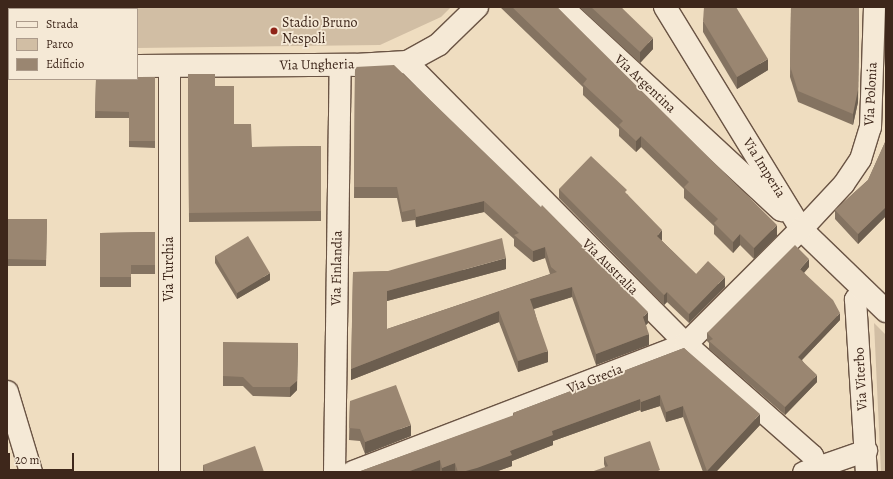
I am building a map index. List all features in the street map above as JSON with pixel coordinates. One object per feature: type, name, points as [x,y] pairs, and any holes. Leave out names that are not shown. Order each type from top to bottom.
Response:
[{"type":"street","name":"Via Ungheria","points":[[138,66],[407,62],[439,44],[477,7]]},
{"type":"street","name":"Via Argentina","points":[[562,7],[801,229]]},
{"type":"street","name":"Via Imperia","points":[[665,7],[801,229],[886,311]]},
{"type":"street","name":"Via Polonia","points":[[801,229],[843,184],[860,159],[878,127],[874,7]]},
{"type":"street","name":"Via Australia","points":[[407,62],[686,344],[812,455],[810,469]]},
{"type":"street","name":"Via Finlandia","points":[[334,472],[340,64]]},
{"type":"street","name":"Via Turchia","points":[[169,66],[169,472]]},
{"type":"street","points":[[729,162],[749,143]]},
{"type":"street","name":"Via Grecia","points":[[353,472],[686,344],[801,229]]},
{"type":"street","name":"Via Viterbo","points":[[863,289],[855,299],[866,450],[866,472]]},
{"type":"street","points":[[8,396],[31,472]]},
{"type":"street","points":[[810,469],[866,450]]},
{"type":"green space","name":"Stadio Bruno Nespoli","points":[[7,7],[451,7],[441,17],[380,45],[138,48],[138,8],[8,8],[8,28]]},
{"type":"green space","points":[[874,323],[886,335],[886,472],[881,472]]},
{"type":"building","points":[[512,7],[557,7],[777,225],[754,248],[740,234],[733,242],[714,223],[718,219],[684,187],[689,182],[641,136],[636,141],[619,125],[623,121],[583,84],[587,79]]},
{"type":"building","points":[[591,7],[621,7],[653,38],[640,52]]},
{"type":"building","points":[[704,7],[736,7],[768,59],[737,77],[703,21]]},
{"type":"building","points":[[791,7],[859,7],[858,90],[853,114],[798,91],[790,66]]},
{"type":"building","points":[[394,65],[541,207],[542,205],[648,312],[643,317],[649,334],[596,354],[572,287],[530,299],[548,351],[518,361],[499,311],[351,369],[353,272],[388,271],[502,238],[506,258],[387,291],[387,329],[557,272],[551,267],[545,247],[533,251],[514,235],[519,233],[484,201],[416,217],[415,209],[402,212],[397,187],[354,187],[355,67]]},
{"type":"building","points":[[188,74],[215,74],[215,86],[234,86],[234,124],[251,124],[252,147],[321,146],[321,211],[189,213]]},
{"type":"building","points":[[138,77],[155,77],[155,141],[129,141],[129,112],[95,111],[96,80],[138,80]]},
{"type":"building","points":[[886,140],[886,207],[858,234],[835,210],[868,180]]},
{"type":"building","points":[[591,156],[627,190],[625,192],[662,230],[657,236],[696,274],[708,261],[725,277],[689,314],[667,292],[664,295],[559,189]]},
{"type":"building","points":[[7,219],[47,219],[46,260],[7,259]]},
{"type":"building","points":[[155,232],[155,265],[131,265],[131,277],[100,277],[100,233]]},
{"type":"building","points":[[248,236],[270,273],[237,293],[215,256]]},
{"type":"building","points":[[795,245],[809,259],[800,269],[833,300],[840,313],[798,357],[817,375],[785,407],[709,341],[713,339],[707,333]]},
{"type":"building","points":[[223,342],[298,343],[297,381],[290,387],[253,387],[243,377],[223,376]]},
{"type":"building","points":[[684,348],[760,414],[707,471],[683,406],[666,412],[660,395],[641,402],[640,399],[552,431],[553,435],[510,451],[512,455],[462,472],[458,472],[455,463],[442,468],[440,460],[407,472],[358,472],[514,415],[513,413]]},
{"type":"building","points":[[396,385],[411,425],[365,442],[360,429],[349,428],[350,401]]},
{"type":"building","points":[[650,441],[660,470],[656,472],[591,472],[608,466],[604,457]]},
{"type":"building","points":[[255,446],[264,472],[205,472],[203,465]]},
{"type":"place","name":"Stadio Bruno Nespoli","points":[[274,31]]}]
